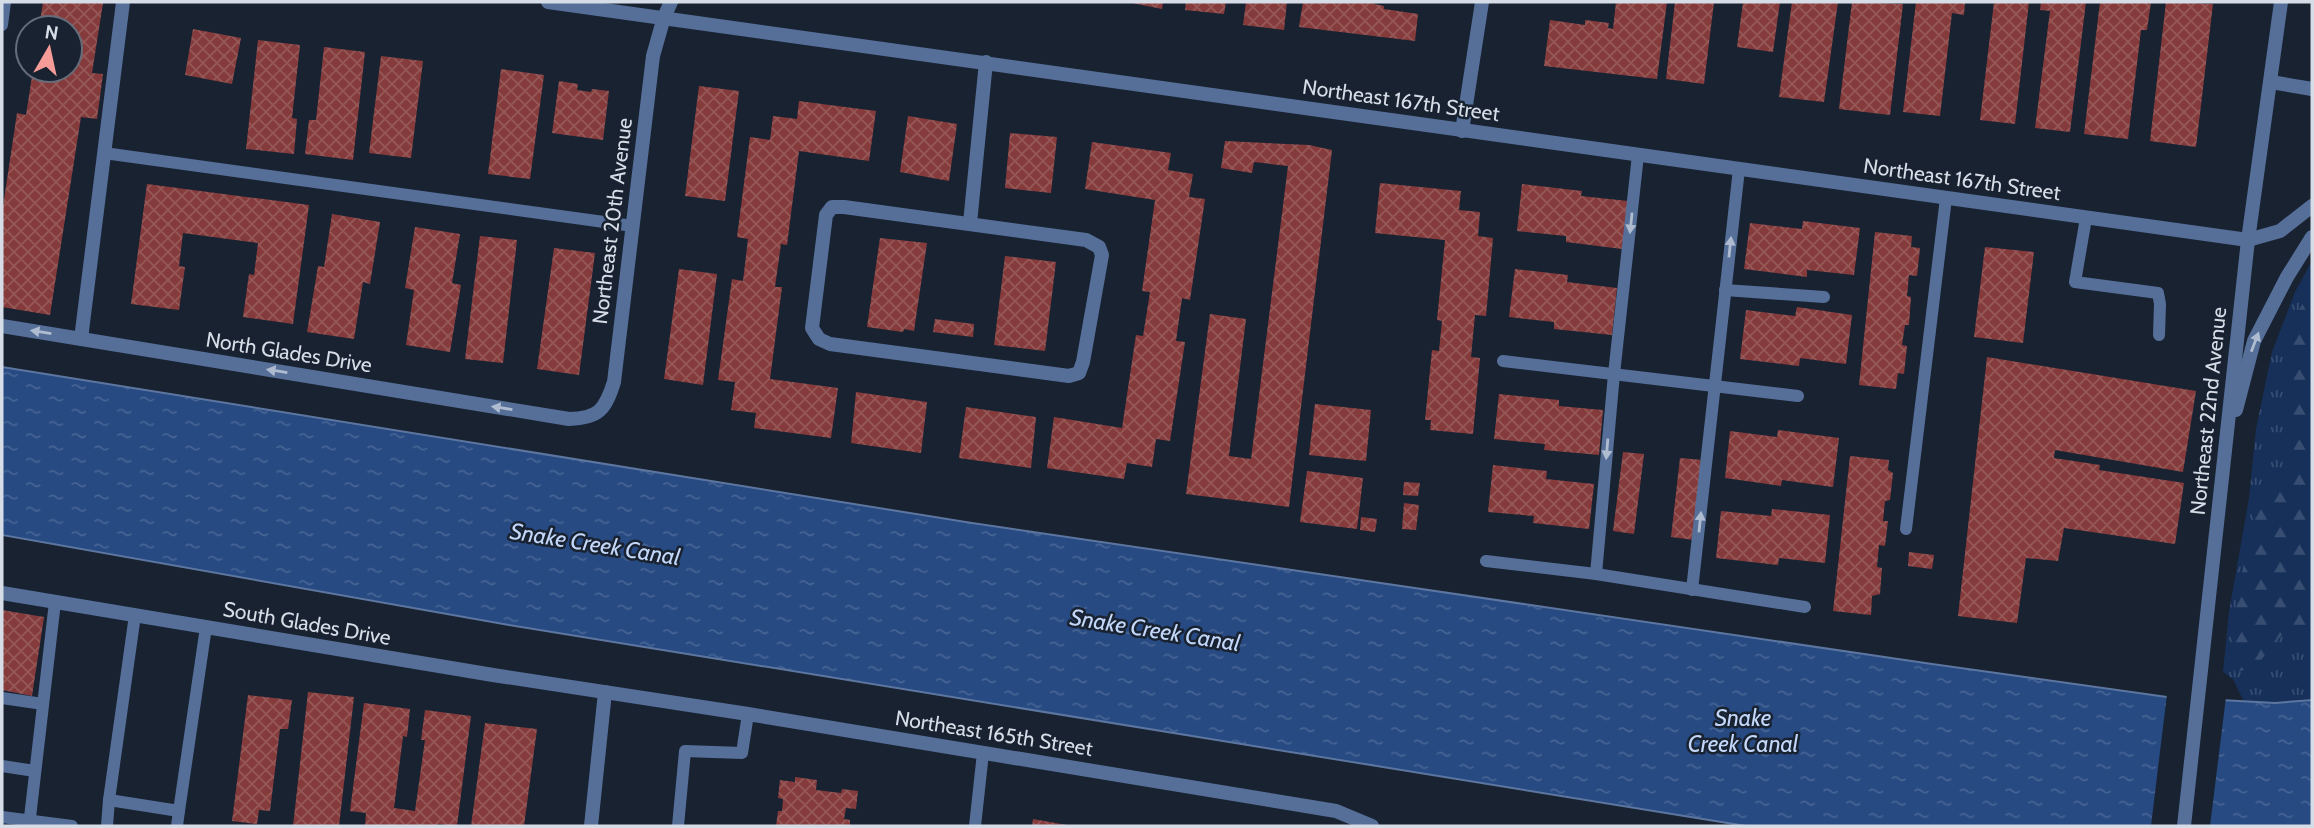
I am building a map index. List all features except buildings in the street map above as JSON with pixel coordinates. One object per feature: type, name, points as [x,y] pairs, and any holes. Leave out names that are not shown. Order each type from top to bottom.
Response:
[{"type":"street","points":[[81,339],[123,2]]},
{"type":"street","name":"Northeast 167th Street","points":[[548,2],[2248,240]]},
{"type":"street","name":"Northeast 20th Avenue","points":[[569,419],[587,418],[600,411],[614,382],[653,56],[671,2]]},
{"type":"street","points":[[1462,131],[1482,2]]},
{"type":"street","name":"Northeast 22nd Avenue","points":[[2184,826],[2248,240],[2281,2]]},
{"type":"street","points":[[970,223],[986,62]]},
{"type":"street","points":[[2271,82],[2312,89]]},
{"type":"street","points":[[2248,240],[2280,231],[2312,206]]},
{"type":"street","points":[[832,207],[970,223],[1086,240],[1099,247],[1102,256],[1079,373],[1069,376],[831,344],[819,339],[812,328],[826,215],[832,207]]},
{"type":"street","points":[[2223,455],[2254,341],[2287,277],[2312,237]]},
{"type":"street","name":"North Glades Drive","points":[[2,326],[569,419]]},
{"type":"street","name":"South Glades Drive","points":[[2,593],[606,692]]},
{"type":"street","points":[[591,826],[606,692]]},
{"type":"street","name":"Northeast 165th Street","points":[[606,692],[1336,811],[1372,826]]},
{"type":"lane","points":[[2,25],[5,2]]},
{"type":"lane","points":[[104,153],[633,226]]},
{"type":"lane","points":[[1596,574],[1638,155]]},
{"type":"lane","points":[[1692,590],[1739,169]]},
{"type":"lane","points":[[1906,529],[1946,198]]},
{"type":"lane","points":[[2085,218],[2075,282],[2158,293],[2159,335]]},
{"type":"lane","points":[[1725,290],[1824,297]]},
{"type":"lane","points":[[1503,361],[1798,396]]},
{"type":"lane","points":[[1486,561],[1596,574],[1805,607]]},
{"type":"lane","points":[[29,823],[55,602]]},
{"type":"lane","points":[[107,826],[135,615]]},
{"type":"lane","points":[[177,826],[206,627]]},
{"type":"lane","points":[[2,698],[43,704]]},
{"type":"lane","points":[[678,826],[685,751],[742,754],[748,714]]},
{"type":"lane","points":[[975,826],[983,753]]},
{"type":"lane","points":[[2,766],[35,771]]},
{"type":"lane","points":[[109,800],[179,811]]},
{"type":"lane","points":[[2,817],[29,823],[72,826]]},
{"type":"green space","points":[[2312,261],[2312,700],[2244,702],[2233,679],[2223,672],[2229,612],[2249,498],[2256,429],[2272,352],[2295,292]]},
{"type":"green space","points":[[2312,293],[2312,629],[2285,631],[2256,666],[2235,673],[2236,608],[2257,501],[2282,483],[2292,437],[2287,382],[2292,318]]},
{"type":"water","name":"Snake Creek Canal","points":[[2,367],[972,523],[1932,664],[2167,697],[2275,703],[2312,700],[2312,826],[1746,826],[509,625],[2,535]]},
{"type":"pier","points":[[2167,694],[2226,697],[2210,826],[2151,826]]}]
